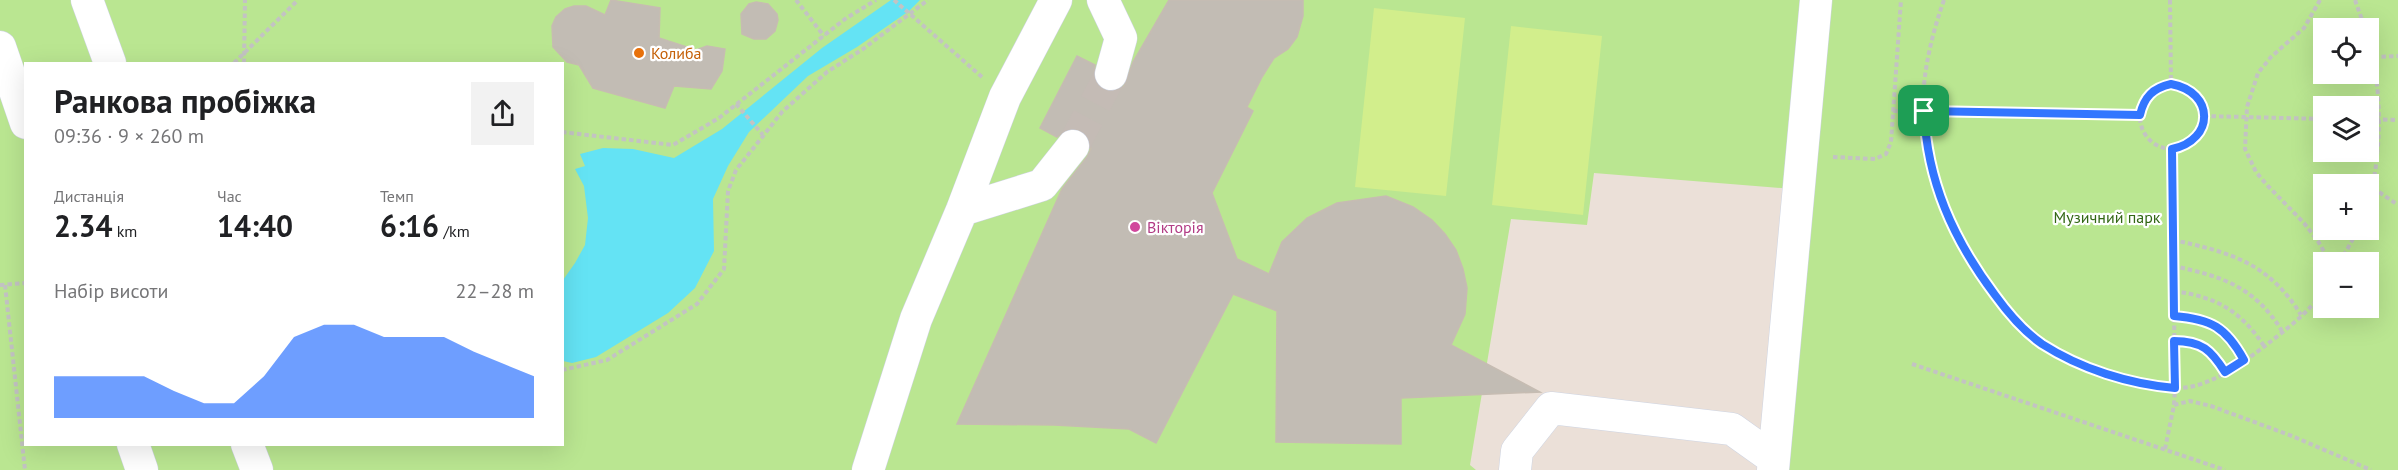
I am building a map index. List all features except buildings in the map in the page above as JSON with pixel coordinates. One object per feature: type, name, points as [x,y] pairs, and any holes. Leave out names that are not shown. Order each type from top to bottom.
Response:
[{"type":"street","points":[[87,0],[110,62]]},
{"type":"street","points":[[868,470],[916,319],[963,210],[1005,97],[1056,0]]},
{"type":"street","points":[[1103,0],[1121,38],[1111,74]]},
{"type":"street","points":[[1773,465],[1816,0]]},
{"type":"street","points":[[0,47],[24,117]]},
{"type":"street","points":[[963,210],[1042,185],[1073,146]]},
{"type":"street","points":[[1515,470],[1517,451],[1551,408],[1732,429],[1773,465]]},
{"type":"street","points":[[134,446],[142,470]]},
{"type":"street","points":[[248,446],[257,470]]},
{"type":"path","points":[[244,62],[245,0]]},
{"type":"path","points":[[235,62],[298,0]]},
{"type":"path","points":[[796,0],[824,36]]},
{"type":"path","points":[[564,132],[673,146],[718,118],[845,19],[876,0]]},
{"type":"path","points":[[894,0],[1005,97]]},
{"type":"path","points":[[564,370],[607,360],[697,304],[724,269],[728,191],[736,170],[783,112],[827,72],[928,0]]},
{"type":"path","points":[[1801,156],[1875,159],[1886,154],[1891,142],[1900,0]]},
{"type":"path","points":[[1944,0],[1926,62],[1924,111],[1925,141],[1944,211],[1961,244],[2012,318],[2042,344],[2085,366],[2116,378],[2154,386],[2175,388],[2195,386],[2225,372],[2264,346],[2313,302]]},
{"type":"path","points":[[2170,0],[2171,84]]},
{"type":"path","points":[[2320,0],[2304,28],[2271,57],[2258,73],[2247,107],[2245,149],[2249,160],[2266,184],[2304,222],[2324,252]]},
{"type":"path","points":[[2355,0],[2362,18]]},
{"type":"path","points":[[2379,57],[2398,56]]},
{"type":"path","points":[[2171,84],[2184,87],[2195,94],[2202,103],[2204,116],[2202,130],[2194,140],[2185,147],[2172,149],[2160,147],[2149,139],[2142,129],[2140,115],[2142,105],[2150,93],[2171,84]]},
{"type":"path","points":[[736,104],[763,135]]},
{"type":"path","points":[[1893,111],[2140,115]]},
{"type":"path","points":[[2204,116],[2313,118]]},
{"type":"path","points":[[2379,120],[2398,120]]},
{"type":"path","points":[[2165,449],[2175,388],[2172,149]]},
{"type":"path","points":[[2379,192],[2398,206]]},
{"type":"path","points":[[2173,240],[2220,252],[2255,268],[2284,289],[2301,315]]},
{"type":"path","points":[[2173,266],[2216,276],[2246,290],[2268,310],[2282,332]]},
{"type":"path","points":[[24,283],[2,285],[26,470]]},
{"type":"path","points":[[2174,291],[2194,294],[2226,306],[2251,326],[2264,346]]},
{"type":"path","points":[[2174,316],[2198,319],[2216,326],[2235,343],[2244,360]]},
{"type":"path","points":[[2174,341],[2189,341],[2202,346],[2214,355],[2225,372]]},
{"type":"path","points":[[1912,364],[2225,470]]},
{"type":"path","points":[[2174,405],[2190,401],[2211,406],[2292,436],[2371,470]]},
{"type":"green space","name":"Музичний парк","points":[[0,0],[2398,0],[2398,470],[1788,470],[1806,190],[1594,173],[1587,225],[1511,219],[1470,465],[1476,470],[0,470]]},
{"type":"green space","points":[[1374,8],[1465,18],[1446,196],[1355,187]]},
{"type":"green space","points":[[1511,26],[1602,36],[1583,215],[1492,205]]},
{"type":"water","points":[[891,0],[920,0],[909,11],[857,47],[808,76],[749,132],[728,166],[713,199],[714,251],[695,288],[668,313],[596,357],[572,363],[564,361],[564,279],[585,245],[588,218],[584,186],[575,169],[585,166],[580,154],[603,148],[633,149],[674,158],[722,129],[822,48]]},
{"type":"tunnel","points":[[1073,146],[1111,74]]},
{"type":"place","name":"Колиба","points":[[639,53]]},
{"type":"place","name":"Вікторія","points":[[1135,227]]},
{"type":"route","points":[[2171,84],[2184,87],[2195,94],[2202,103],[2204,116],[2202,130],[2185,147],[2172,149],[2174,316],[2192,318],[2216,326],[2235,343],[2244,360],[2225,372],[2214,355],[2202,346],[2189,341],[2174,341],[2175,388],[2116,378],[2085,366],[2042,344],[2012,318],[1961,244],[1944,211],[1925,141],[1924,111],[2140,115],[2142,105],[2150,93],[2160,87],[2171,84]]}]
